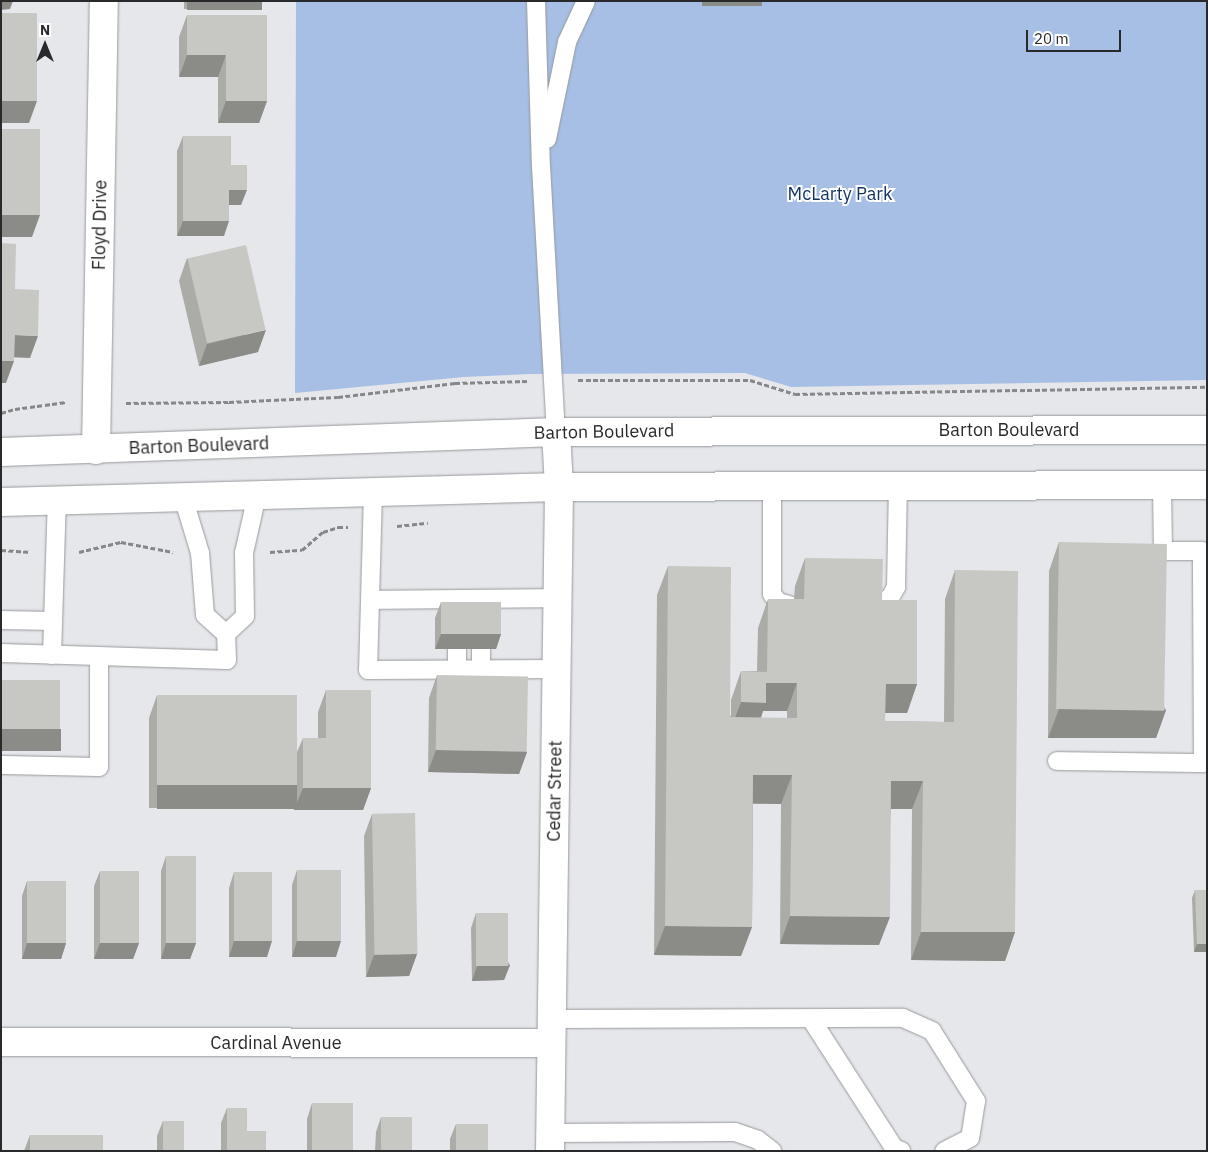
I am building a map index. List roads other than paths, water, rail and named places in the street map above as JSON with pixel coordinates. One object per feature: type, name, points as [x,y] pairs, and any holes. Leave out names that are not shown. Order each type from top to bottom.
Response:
[{"type":"main road","name":"Floyd Drive","points":[[96,450],[104,1]]},
{"type":"main road","name":"Barton Boulevard","points":[[1,452],[556,432],[1207,430]]},
{"type":"main road","name":"Cedar Street","points":[[550,1142],[559,487],[556,432]]},
{"type":"main road","points":[[1,502],[559,487],[1207,485]]},
{"type":"main road","name":"Cardinal Avenue","points":[[1,1042],[551,1031]]},
{"type":"lane","points":[[536,1],[541,166],[556,432]]},
{"type":"lane","points":[[541,166],[567,42],[586,1]]},
{"type":"lane","points":[[1058,761],[1203,763],[1202,551],[1163,551],[1162,485]]},
{"type":"lane","points":[[872,608],[890,598],[896,587],[898,486]]},
{"type":"lane","points":[[772,487],[772,594],[778,602],[794,608]]},
{"type":"lane","points":[[373,492],[368,670],[556,670]]},
{"type":"lane","points":[[226,634],[245,616],[244,553],[257,495]]},
{"type":"lane","points":[[1,653],[227,660],[226,634],[205,615],[200,553],[183,497]]},
{"type":"lane","points":[[52,655],[57,500]]},
{"type":"lane","points":[[370,600],[558,598]]},
{"type":"lane","points":[[456,599],[456,618]]},
{"type":"lane","points":[[480,599],[480,618]]},
{"type":"lane","points":[[1,620],[53,621]]},
{"type":"lane","points":[[457,649],[457,670]]},
{"type":"lane","points":[[480,649],[481,670]]},
{"type":"lane","points":[[1,765],[99,767],[100,656]]},
{"type":"lane","points":[[551,1031],[811,1018],[903,1018],[932,1031],[976,1101],[970,1138],[944,1151]]},
{"type":"lane","points":[[811,1018],[894,1148],[901,1151]]},
{"type":"lane","points":[[550,1142],[736,1132],[758,1140],[772,1151]]},
{"type":"park label","name":"McLarty Park","points":[[840,194]]}]
